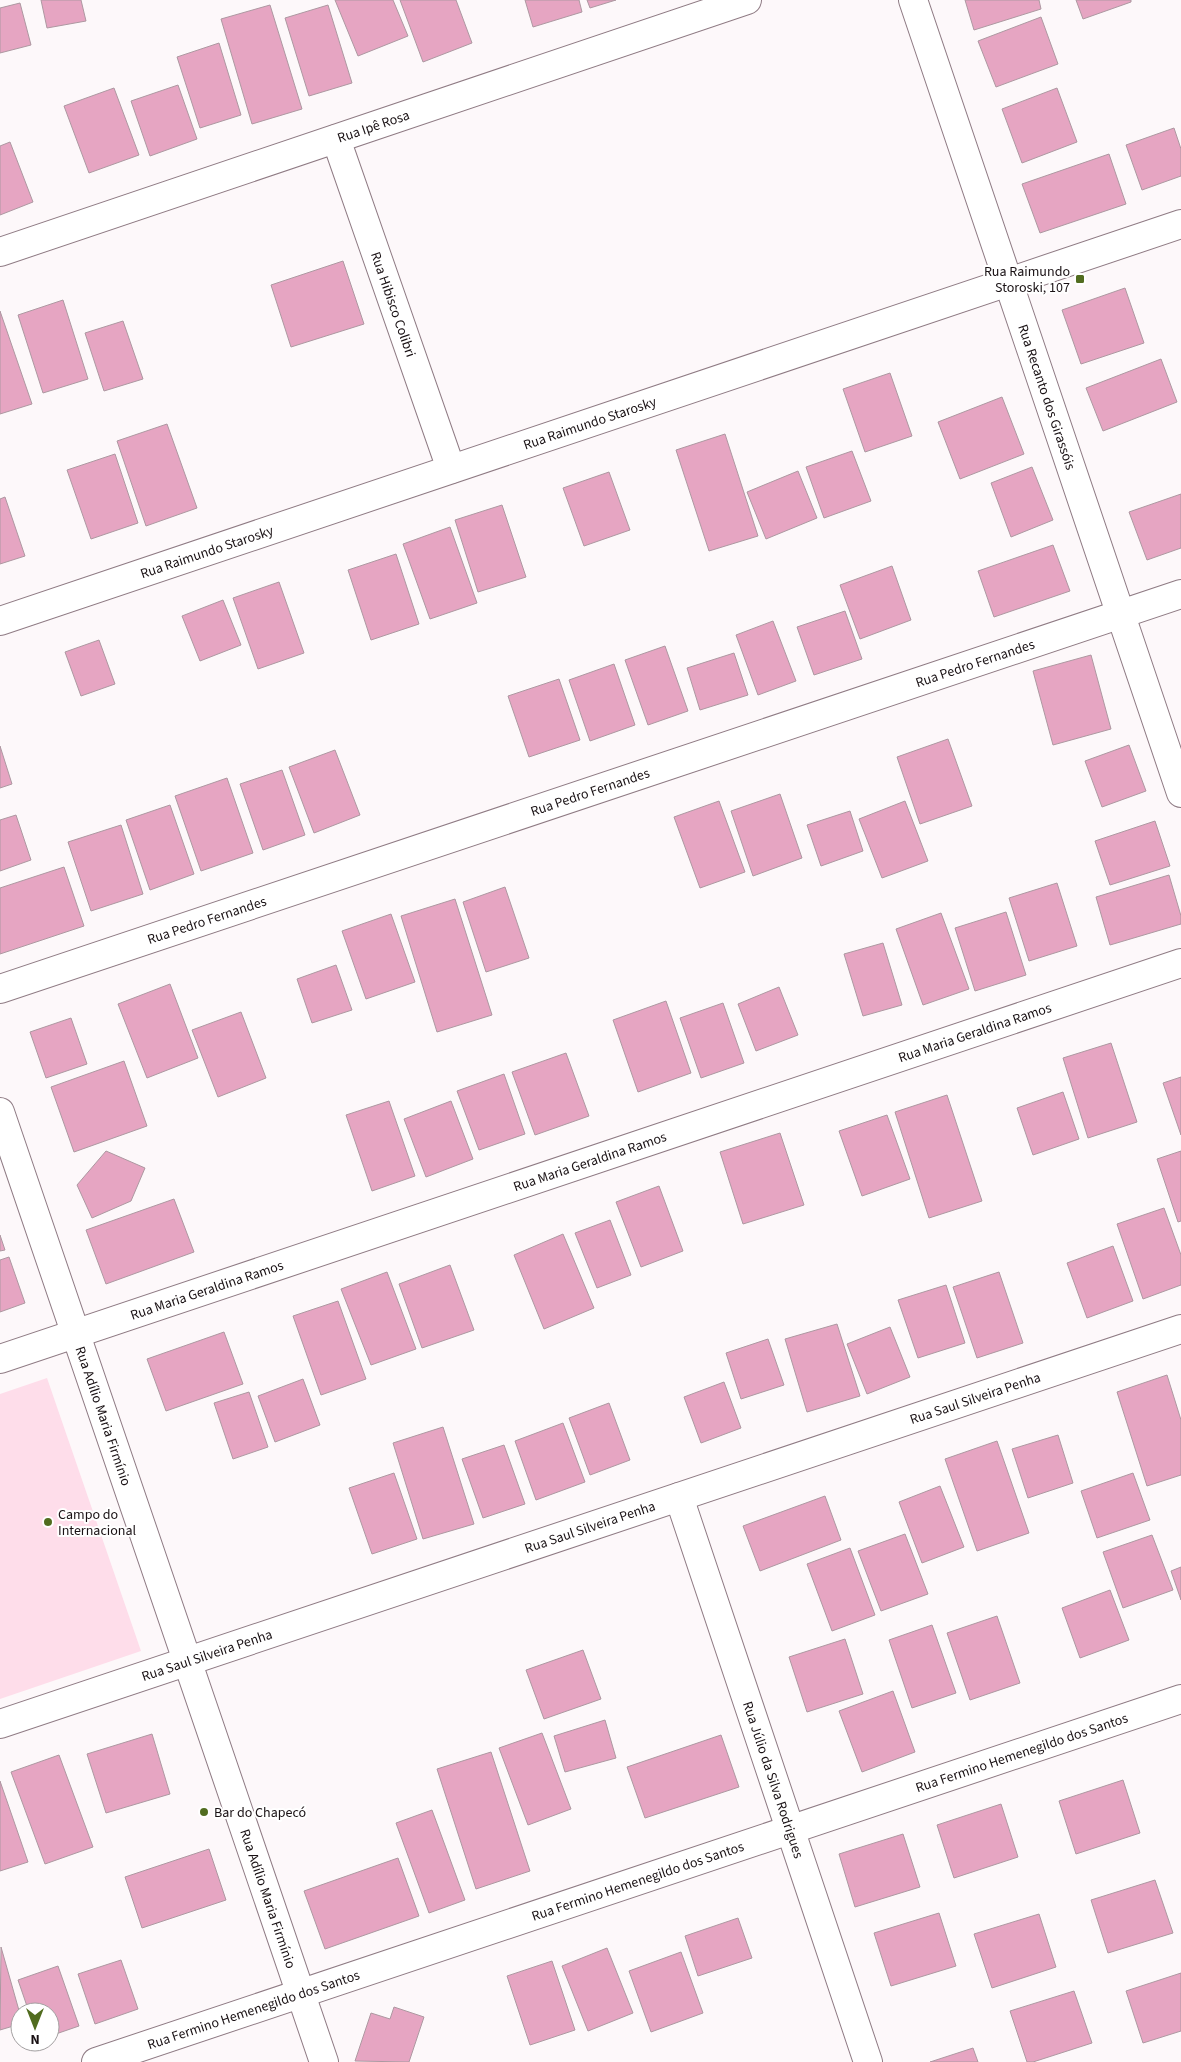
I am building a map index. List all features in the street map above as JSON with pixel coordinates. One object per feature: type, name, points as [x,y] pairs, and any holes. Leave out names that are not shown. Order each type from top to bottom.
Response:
[{"type":"street","name":"Rua Ipê Rosa","points":[[0,252],[747,0]]},
{"type":"street","name":"Rua Recanto dos Girassóis","points":[[913,0],[1181,793]]},
{"type":"street","name":"Rua Hibisco Colibri","points":[[336,139],[451,469]]},
{"type":"street","name":"Rua Raimundo Starosky","points":[[0,620],[1181,224]]},
{"type":"street","name":"Rua Pedro Fernandes","points":[[0,989],[1181,594]]},
{"type":"street","name":"Rua Maria Geraldina Ramos","points":[[0,1359],[1181,963]]},
{"type":"street","name":"Rua Adílio Maria Firmínio","points":[[0,1112],[324,2062]]},
{"type":"street","name":"Rua Saul Silveira Penha","points":[[0,1724],[1181,1329]]},
{"type":"street","name":"Rua Júlio da Silva Rodrigues","points":[[679,1497],[868,2062]]},
{"type":"street","name":"Rua Fermino Hemenegildo dos Santos","points":[[96,2062],[1181,1699]]},
{"type":"shaded area","name":"Campo do Internacional","points":[[47,1378],[141,1651],[0,1699],[0,1394]]},
{"type":"building","points":[[41,0],[81,0],[86,21],[47,28]]},
{"type":"building","points":[[335,0],[393,0],[408,36],[358,56]]},
{"type":"building","points":[[400,0],[456,0],[472,43],[423,62]]},
{"type":"building","points":[[525,0],[579,0],[582,12],[533,27]]},
{"type":"building","points":[[587,0],[616,0],[590,8]]},
{"type":"building","points":[[965,0],[1039,0],[1041,9],[974,30]]},
{"type":"building","points":[[1076,0],[1131,0],[1131,2],[1083,19]]},
{"type":"building","points":[[20,3],[31,45],[0,53],[0,8]]},
{"type":"building","points":[[270,5],[302,109],[252,124],[221,19]]},
{"type":"building","points":[[328,5],[352,83],[309,96],[285,18]]},
{"type":"building","points":[[1041,17],[1058,64],[996,87],[978,41]]},
{"type":"building","points":[[219,43],[241,115],[200,128],[177,57]]},
{"type":"building","points":[[178,85],[197,139],[150,156],[131,101]]},
{"type":"building","points":[[114,88],[139,155],[89,173],[64,106]]},
{"type":"building","points":[[1057,88],[1077,142],[1022,163],[1002,109]]},
{"type":"building","points":[[1174,128],[1181,149],[1181,176],[1142,190],[1126,145]]},
{"type":"building","points":[[10,142],[33,202],[0,215],[0,146]]},
{"type":"building","points":[[1109,154],[1126,204],[1040,233],[1022,184]]},
{"type":"building","points":[[343,261],[364,324],[291,347],[271,285]]},
{"type":"building","points":[[1125,288],[1144,343],[1081,364],[1062,310]]},
{"type":"building","points":[[63,300],[88,379],[43,393],[18,315]]},
{"type":"building","points":[[0,311],[32,404],[0,414]]},
{"type":"building","points":[[123,321],[143,379],[104,391],[85,333]]},
{"type":"building","points":[[1161,359],[1177,402],[1103,431],[1086,388]]},
{"type":"building","points":[[890,373],[912,436],[865,452],[843,389]]},
{"type":"building","points":[[1002,397],[1024,454],[960,479],[938,422]]},
{"type":"building","points":[[167,424],[197,508],[146,526],[117,441]]},
{"type":"building","points":[[725,434],[758,536],[709,551],[676,450]]},
{"type":"building","points":[[852,451],[871,501],[824,518],[806,467]]},
{"type":"building","points":[[115,454],[138,523],[91,539],[67,470]]},
{"type":"building","points":[[1032,467],[1053,520],[1011,537],[991,483]]},
{"type":"building","points":[[798,471],[817,518],[766,539],[747,492]]},
{"type":"building","points":[[609,472],[630,530],[584,546],[563,488]]},
{"type":"building","points":[[1181,494],[1181,548],[1147,560],[1129,512]]},
{"type":"building","points":[[5,497],[25,556],[0,564],[0,499]]},
{"type":"building","points":[[502,505],[526,577],[478,592],[455,520]]},
{"type":"building","points":[[450,527],[477,603],[430,619],[403,544]]},
{"type":"building","points":[[1053,545],[1070,591],[994,617],[978,571]]},
{"type":"building","points":[[396,554],[419,624],[371,640],[348,570]]},
{"type":"building","points":[[892,566],[911,620],[860,639],[840,585]]},
{"type":"building","points":[[279,582],[304,653],[258,669],[233,598]]},
{"type":"building","points":[[223,600],[241,645],[200,661],[182,616]]},
{"type":"building","points":[[845,611],[862,659],[814,675],[797,627]]},
{"type":"building","points":[[773,621],[796,681],[758,695],[736,635]]},
{"type":"building","points":[[99,640],[115,684],[81,696],[65,652]]},
{"type":"building","points":[[665,646],[688,711],[648,725],[625,660]]},
{"type":"building","points":[[734,653],[748,695],[700,710],[687,668]]},
{"type":"building","points":[[1091,655],[1111,729],[1053,745],[1033,671]]},
{"type":"building","points":[[614,664],[635,725],[590,741],[569,680]]},
{"type":"building","points":[[559,679],[580,740],[529,757],[508,696]]},
{"type":"building","points":[[948,739],[972,806],[920,824],[897,757]]},
{"type":"building","points":[[1129,745],[1146,791],[1102,807],[1085,761]]},
{"type":"building","points":[[0,746],[12,784],[0,788]]},
{"type":"building","points":[[335,750],[360,815],[314,833],[289,767]]},
{"type":"building","points":[[282,770],[305,835],[263,850],[240,784]]},
{"type":"building","points":[[227,778],[253,853],[201,871],[175,796]]},
{"type":"building","points":[[780,794],[802,858],[753,876],[731,811]]},
{"type":"building","points":[[719,801],[745,872],[700,888],[674,817]]},
{"type":"building","points":[[905,801],[928,861],[882,878],[859,819]]},
{"type":"building","points":[[170,805],[194,874],[150,890],[126,820]]},
{"type":"building","points":[[850,811],[863,851],[821,866],[807,825]]},
{"type":"building","points":[[16,815],[31,860],[0,871],[0,820]]},
{"type":"building","points":[[1155,821],[1170,866],[1110,885],[1095,841]]},
{"type":"building","points":[[121,825],[143,894],[91,911],[68,842]]},
{"type":"building","points":[[64,867],[84,926],[0,954],[0,888]]},
{"type":"building","points":[[1169,875],[1181,916],[1181,924],[1110,945],[1096,897]]},
{"type":"building","points":[[1057,883],[1077,946],[1029,961],[1009,898]]},
{"type":"building","points":[[505,887],[529,958],[486,972],[463,902]]},
{"type":"building","points":[[455,899],[492,1015],[437,1032],[401,916]]},
{"type":"building","points":[[1006,912],[1026,975],[975,991],[955,928]]},
{"type":"building","points":[[941,913],[969,989],[923,1005],[896,929]]},
{"type":"building","points":[[391,914],[415,982],[366,999],[342,931]]},
{"type":"building","points":[[883,943],[902,1005],[863,1016],[844,954]]},
{"type":"building","points":[[336,965],[352,1010],[312,1023],[297,979]]},
{"type":"building","points":[[170,984],[198,1058],[147,1078],[118,1004]]},
{"type":"building","points":[[779,987],[798,1035],[756,1051],[738,1004]]},
{"type":"building","points":[[666,1001],[691,1073],[638,1092],[613,1020]]},
{"type":"building","points":[[723,1003],[744,1063],[701,1078],[680,1018]]},
{"type":"building","points":[[241,1012],[266,1078],[218,1097],[192,1030]]},
{"type":"building","points":[[71,1018],[87,1064],[46,1078],[30,1032]]},
{"type":"building","points":[[1111,1043],[1137,1122],[1088,1138],[1063,1058]]},
{"type":"building","points":[[566,1053],[589,1116],[535,1135],[512,1072]]},
{"type":"building","points":[[124,1061],[147,1126],[74,1152],[51,1087]]},
{"type":"building","points":[[504,1074],[525,1134],[479,1150],[457,1091]]},
{"type":"building","points":[[1181,1077],[1181,1135],[1163,1083]]},
{"type":"building","points":[[1063,1092],[1079,1139],[1033,1155],[1017,1108]]},
{"type":"building","points":[[947,1095],[982,1201],[929,1218],[895,1112]]},
{"type":"building","points":[[389,1101],[415,1176],[372,1191],[346,1115]]},
{"type":"building","points":[[451,1101],[473,1159],[426,1177],[404,1119]]},
{"type":"building","points":[[887,1115],[910,1179],[862,1196],[839,1131]]},
{"type":"building","points":[[780,1133],[804,1205],[743,1224],[720,1152]]},
{"type":"building","points":[[106,1151],[145,1168],[131,1201],[92,1218],[77,1185]]},
{"type":"building","points":[[1181,1151],[1181,1221],[1178,1222],[1157,1159]]},
{"type":"building","points":[[659,1186],[683,1251],[641,1267],[616,1202]]},
{"type":"building","points":[[174,1199],[194,1252],[106,1284],[86,1230]]},
{"type":"building","points":[[1164,1208],[1181,1255],[1181,1285],[1143,1299],[1117,1224]]},
{"type":"building","points":[[610,1220],[631,1275],[597,1288],[575,1233]]},
{"type":"building","points":[[563,1234],[594,1308],[544,1329],[514,1255]]},
{"type":"building","points":[[0,1235],[5,1250],[0,1251]]},
{"type":"building","points":[[1113,1246],[1133,1301],[1087,1318],[1067,1263]]},
{"type":"building","points":[[9,1257],[25,1303],[0,1312],[0,1260]]},
{"type":"building","points":[[450,1265],[474,1330],[422,1348],[399,1284]]},
{"type":"building","points":[[387,1272],[416,1349],[371,1365],[341,1289]]},
{"type":"building","points":[[999,1272],[1023,1343],[977,1358],[953,1287]]},
{"type":"building","points":[[946,1285],[965,1343],[918,1358],[898,1300]]},
{"type":"building","points":[[338,1301],[366,1379],[321,1395],[293,1316]]},
{"type":"building","points":[[837,1324],[860,1396],[807,1412],[785,1339]]},
{"type":"building","points":[[890,1327],[910,1377],[867,1394],[847,1344]]},
{"type":"building","points":[[224,1332],[243,1384],[166,1411],[147,1359]]},
{"type":"building","points":[[768,1339],[784,1385],[741,1399],[726,1353]]},
{"type":"building","points":[[1167,1375],[1181,1420],[1181,1475],[1147,1486],[1117,1392]]},
{"type":"building","points":[[303,1379],[320,1425],[275,1442],[258,1396]]},
{"type":"building","points":[[724,1382],[741,1428],[701,1443],[684,1397]]},
{"type":"building","points":[[249,1392],[268,1447],[233,1459],[214,1403]]},
{"type":"building","points":[[609,1403],[630,1460],[590,1475],[569,1418]]},
{"type":"building","points":[[563,1423],[585,1482],[536,1500],[515,1441]]},
{"type":"building","points":[[443,1427],[474,1524],[423,1539],[393,1443]]},
{"type":"building","points":[[1058,1435],[1073,1483],[1028,1498],[1012,1449]]},
{"type":"building","points":[[997,1441],[1029,1533],[977,1551],[945,1459]]},
{"type":"building","points":[[504,1445],[525,1504],[483,1518],[462,1459]]},
{"type":"building","points":[[394,1473],[417,1539],[372,1554],[349,1488]]},
{"type":"building","points":[[1133,1473],[1150,1520],[1097,1538],[1081,1491]]},
{"type":"building","points":[[940,1486],[964,1547],[922,1563],[899,1502]]},
{"type":"building","points":[[825,1496],[841,1540],[760,1571],[743,1526]]},
{"type":"building","points":[[905,1534],[928,1594],[881,1611],[858,1551]]},
{"type":"building","points":[[1152,1535],[1173,1590],[1123,1608],[1103,1552]]},
{"type":"building","points":[[850,1548],[875,1615],[832,1631],[807,1564]]},
{"type":"building","points":[[1181,1567],[1181,1600],[1171,1571]]},
{"type":"building","points":[[1110,1590],[1129,1640],[1080,1658],[1062,1608]]},
{"type":"building","points":[[997,1616],[1020,1683],[970,1700],[947,1633]]},
{"type":"building","points":[[932,1625],[956,1693],[912,1708],[889,1640]]},
{"type":"building","points":[[845,1639],[863,1694],[807,1712],[789,1657]]},
{"type":"building","points":[[583,1650],[601,1699],[544,1719],[526,1670]]},
{"type":"building","points":[[893,1691],[915,1752],[862,1772],[839,1711]]},
{"type":"building","points":[[605,1720],[616,1758],[565,1772],[554,1736]]},
{"type":"building","points":[[542,1733],[571,1809],[528,1825],[499,1748]]},
{"type":"building","points":[[152,1734],[170,1794],[106,1813],[87,1754]]},
{"type":"building","points":[[721,1735],[739,1787],[645,1818],[627,1767]]},
{"type":"building","points":[[491,1752],[530,1871],[476,1889],[437,1769]]},
{"type":"building","points":[[59,1755],[93,1847],[45,1864],[11,1772]]},
{"type":"building","points":[[1123,1780],[1140,1833],[1076,1854],[1059,1801]]},
{"type":"building","points":[[0,1781],[28,1862],[0,1871]]},
{"type":"building","points":[[1001,1804],[1018,1857],[954,1878],[937,1825]]},
{"type":"building","points":[[432,1810],[465,1900],[429,1913],[396,1823]]},
{"type":"building","points":[[903,1834],[920,1887],[855,1907],[839,1854]]},
{"type":"building","points":[[209,1849],[226,1900],[142,1928],[125,1877]]},
{"type":"building","points":[[398,1858],[419,1916],[325,1949],[304,1891]]},
{"type":"building","points":[[1155,1880],[1173,1933],[1108,1953],[1091,1900]]},
{"type":"building","points":[[939,1913],[956,1966],[891,1986],[874,1933]]},
{"type":"building","points":[[1039,1914],[1056,1967],[992,1988],[974,1934]]},
{"type":"building","points":[[738,1918],[752,1958],[698,1976],[685,1936]]},
{"type":"building","points":[[1,1947],[17,2002],[10,2002],[10,2027],[0,2030]]},
{"type":"building","points":[[607,1948],[633,2013],[588,2031],[562,1966]]},
{"type":"building","points":[[681,1952],[703,2013],[651,2032],[629,1971]]},
{"type":"building","points":[[121,1960],[138,2009],[95,2024],[78,1974]]},
{"type":"building","points":[[552,1961],[575,2030],[530,2045],[507,1976]]},
{"type":"building","points":[[58,1966],[79,2026],[60,2033],[60,2002],[26,2002],[18,1980]]},
{"type":"building","points":[[1181,1973],[1181,2031],[1143,2043],[1126,1991]]},
{"type":"building","points":[[1074,1991],[1092,2043],[1033,2062],[1027,2062],[1010,2011]]},
{"type":"building","points":[[394,2007],[424,2017],[409,2062],[355,2061],[371,2013],[390,2019]]},
{"type":"building","points":[[973,2048],[978,2062],[930,2062]]},
{"type":"place","name":"Rua Raimundo Storoski, 107","points":[[1080,279]]},
{"type":"place","name":"Campo do Internacional","points":[[48,1522]]},
{"type":"place","name":"Bar do Chapecó","points":[[204,1812]]}]
